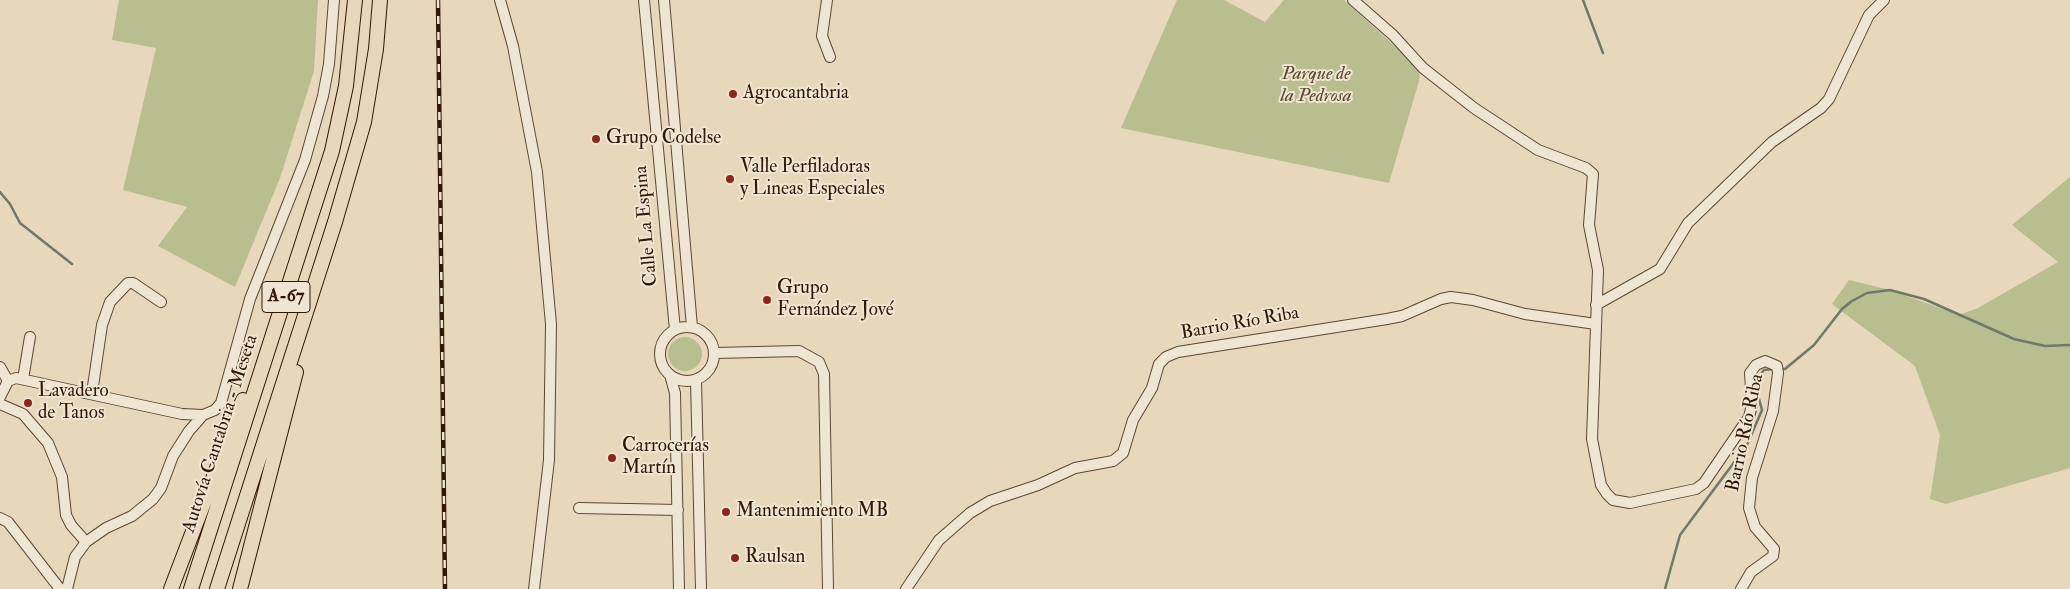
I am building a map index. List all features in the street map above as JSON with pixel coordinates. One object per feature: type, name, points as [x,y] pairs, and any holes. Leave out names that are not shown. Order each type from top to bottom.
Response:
[{"type":"highway","name":"Autovía Cantabria - Meseta","points":[[191,589],[339,124],[350,62],[355,0]]},
{"type":"highway","name":"A-67","points":[[217,589],[335,222],[364,122],[376,49],[380,0]]},
{"type":"highway","points":[[240,589],[298,365],[359,160],[364,140],[364,122]]},
{"type":"highway","points":[[171,589],[250,380],[279,297],[303,241]]},
{"type":"street","points":[[67,589],[75,557],[86,542],[106,528],[132,516],[153,499],[161,488],[173,456],[189,431],[203,415],[215,410],[221,403],[250,299],[305,160],[329,64],[334,0]]},
{"type":"street","points":[[500,0],[513,46],[537,172],[550,324],[549,460],[534,589]]},
{"type":"street","name":"Calle La Espina","points":[[644,0],[674,330]]},
{"type":"street","name":"Calle La Espina","points":[[664,0],[692,327]]},
{"type":"street","points":[[827,0],[822,36],[825,50],[830,57]]},
{"type":"street","name":"Barrio Río Riba","points":[[1353,0],[1393,35],[1423,68],[1474,108],[1538,150],[1586,168],[1593,174],[1589,225],[1598,270],[1592,438],[1601,485],[1613,500],[1622,503],[1643,501],[1696,489],[1704,483],[1749,417],[1752,405],[1750,373],[1756,365],[1765,361],[1778,370],[1768,430],[1752,478],[1749,508],[1755,527],[1774,548],[1773,556],[1751,572],[1741,589]]},
{"type":"street","points":[[1596,305],[1660,269],[1688,223],[1772,142],[1821,108],[1829,99],[1869,15],[1884,0]]},
{"type":"street","points":[[92,393],[102,325],[110,302],[128,283],[133,283],[161,302]]},
{"type":"street","name":"Barrio Río Riba","points":[[906,589],[939,540],[970,513],[990,501],[1038,485],[1075,468],[1113,461],[1123,453],[1133,420],[1152,388],[1160,364],[1166,357],[1178,352],[1387,319],[1408,314],[1441,298],[1450,297],[1473,300],[1525,314],[1596,324]]},
{"type":"street","points":[[692,327],[708,336],[715,353],[710,370],[696,380],[683,381],[670,375],[665,369],[660,354],[664,340],[674,330],[692,327]]},
{"type":"street","points":[[23,378],[30,337]]},
{"type":"street","points":[[715,353],[799,351],[819,362],[824,374],[828,589]]},
{"type":"street","points":[[0,367],[8,381]]},
{"type":"street","points":[[670,375],[674,393],[680,589]]},
{"type":"street","points":[[0,397],[8,381],[23,378],[51,387],[92,393],[167,412],[203,415]]},
{"type":"street","points":[[696,380],[701,589]]},
{"type":"street","points":[[0,404],[23,414],[48,444],[62,477],[66,515],[71,526],[86,542]]},
{"type":"street","points":[[579,508],[678,510]]},
{"type":"street","points":[[0,518],[8,522],[60,589]]},
{"type":"green space","points":[[119,0],[318,0],[314,71],[280,178],[235,287],[158,246],[187,207],[123,190],[156,48],[112,40]]},
{"type":"green space","name":"Parque de la Pedrosa","points":[[1177,0],[1224,0],[1265,22],[1284,0],[1344,0],[1420,69],[1419,81],[1389,183],[1121,128]]},
{"type":"green space","points":[[2070,177],[2070,468],[1946,504],[1930,499],[1940,435],[1915,366],[1832,304],[1849,280],[1890,290],[1959,315],[1978,308],[2058,262],[2012,225]]},
{"type":"green space","points":[[685,337],[692,338],[697,342],[701,347],[701,361],[697,366],[692,370],[685,371],[678,370],[673,366],[669,361],[668,354],[669,347],[673,342],[678,338]]},
{"type":"waterway","points":[[1583,0],[1603,53]]},
{"type":"waterway","points":[[0,192],[10,204],[20,223],[72,264]]},
{"type":"waterway","points":[[1779,369],[1785,369],[1814,345],[1842,309],[1852,301],[1867,293],[1890,290],[1924,299],[2014,339],[2045,346],[2070,345]]},
{"type":"waterway","points":[[1665,589],[1680,535],[1747,445],[1762,410],[1758,395],[1760,375],[1764,370],[1774,369]]},
{"type":"railway","points":[[438,0],[445,589]]},
{"type":"place","name":"Agrocantabria","points":[[733,94]]},
{"type":"place","name":"Grupo Codelse","points":[[596,139]]},
{"type":"place","name":"Valle Perfiladoras y Lineas Especiales","points":[[730,179]]},
{"type":"place","name":"Grupo Fernández Jové","points":[[767,300]]},
{"type":"place","name":"Lavadero de Tanos","points":[[28,403]]},
{"type":"place","name":"Carrocerías Martín","points":[[612,458]]},
{"type":"place","name":"Mantenimiento MB","points":[[726,512]]},
{"type":"place","name":"Raulsan","points":[[735,558]]}]
